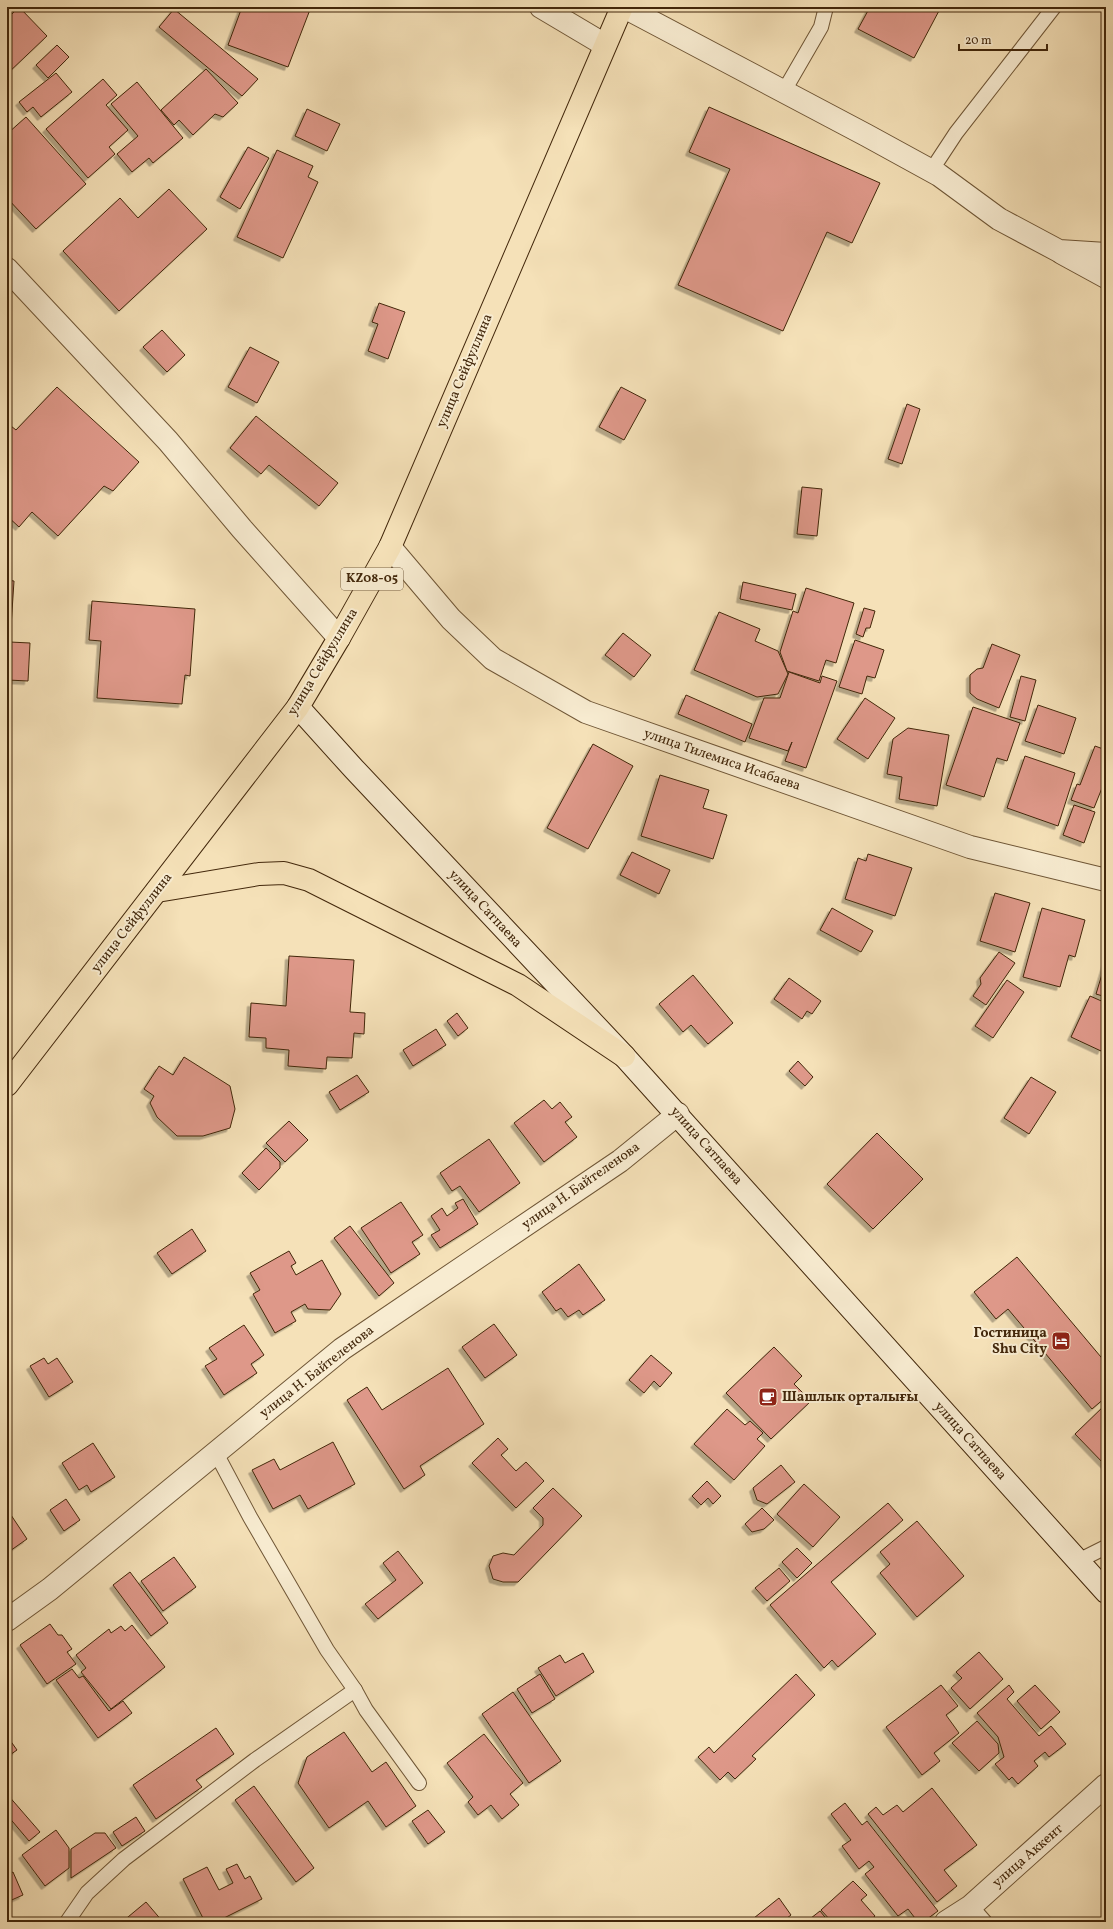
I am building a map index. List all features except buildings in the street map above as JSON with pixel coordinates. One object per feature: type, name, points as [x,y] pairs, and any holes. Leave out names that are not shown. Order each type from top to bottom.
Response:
[{"type":"main road","name":"улица Сейфуллина","points":[[7,1085],[298,707],[339,638],[390,547],[623,7]]},
{"type":"main road","points":[[157,891],[259,874],[284,873],[309,880],[518,985],[624,1056]]},
{"type":"street","points":[[541,7],[606,45]]},
{"type":"street","points":[[623,7],[784,91],[931,171],[999,219],[1106,277]]},
{"type":"street","points":[[1059,251],[1106,254]]},
{"type":"street","points":[[7,269],[168,440],[242,529],[339,638]]},
{"type":"street","name":"улица Тилемиса Исабаева","points":[[390,547],[451,619],[493,659],[586,712],[970,847],[1106,880]]},
{"type":"street","name":"улица Сатпаева","points":[[298,707],[354,769],[678,1114],[1106,1592]]},
{"type":"street","name":"улица Н. Байтеленова","points":[[7,1620],[50,1590],[342,1349],[620,1161],[678,1114]]},
{"type":"street","name":"улица Аккент","points":[[946,1922],[978,1914],[1106,1785]]},
{"type":"lane","points":[[784,91],[821,27],[826,7]]},
{"type":"lane","points":[[931,171],[956,133],[1054,7]]},
{"type":"lane","points":[[216,1453],[250,1517],[323,1643],[355,1690],[366,1710],[419,1782]]},
{"type":"lane","points":[[1078,1560],[1106,1547]]},
{"type":"lane","points":[[67,1922],[87,1893],[124,1859],[255,1760],[355,1690]]},
{"type":"place","name":"Гостиница Shu City","points":[[1061,1341]]},
{"type":"place","name":"Шашлык орталығы","points":[[768,1397]]}]
